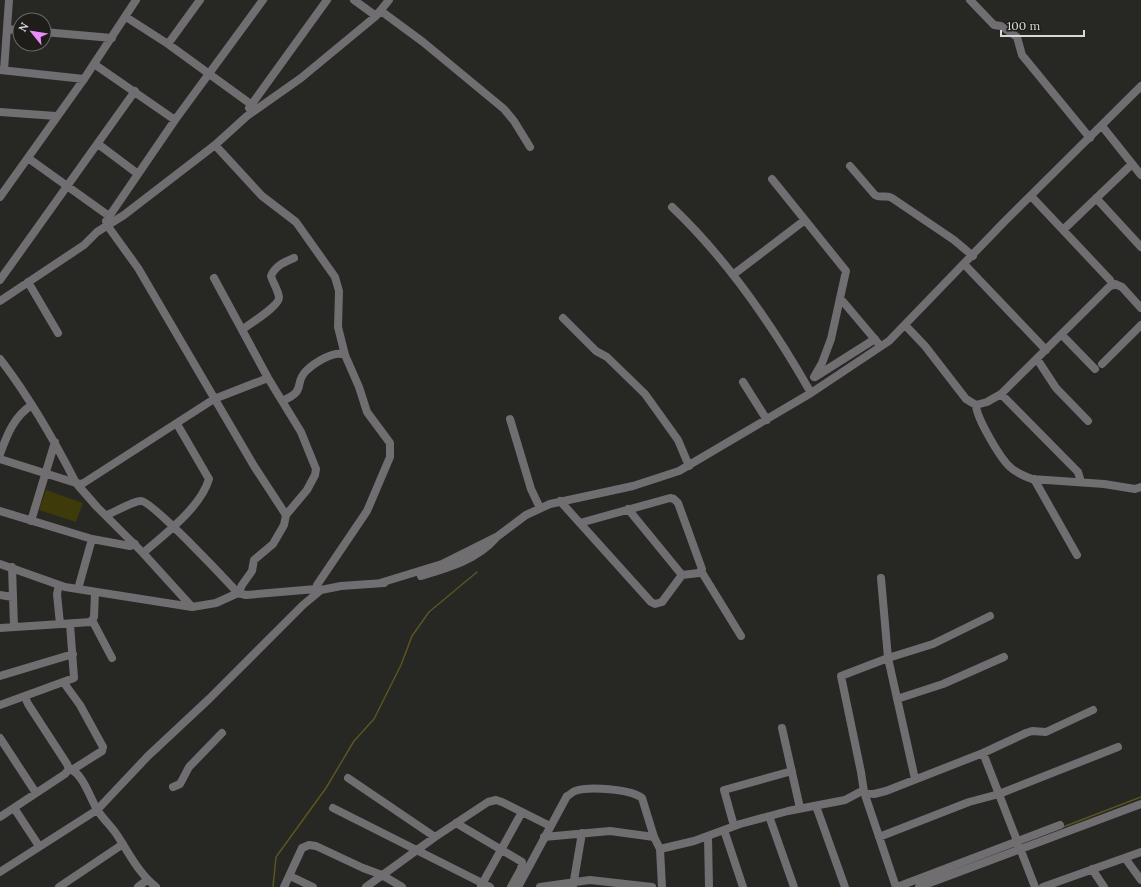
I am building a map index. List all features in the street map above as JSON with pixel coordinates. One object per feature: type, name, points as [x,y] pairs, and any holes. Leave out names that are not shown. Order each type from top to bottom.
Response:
[{"type":"street","points":[[9,0],[2,70],[84,79]]},
{"type":"street","points":[[0,197],[56,116],[84,79],[136,0]]},
{"type":"street","points":[[168,44],[200,0]]},
{"type":"street","points":[[263,0],[175,120],[106,221],[107,225],[138,268],[254,466],[286,515]]},
{"type":"street","points":[[247,116],[247,111],[327,0]]},
{"type":"street","points":[[354,0],[423,42],[504,109],[514,120],[530,147]]},
{"type":"street","points":[[0,300],[84,245],[97,232],[124,215],[215,145],[247,116],[301,78],[379,14],[389,0]]},
{"type":"street","points":[[970,0],[994,25],[1001,26],[1017,37],[1022,54],[1090,138]]},
{"type":"street","points":[[126,17],[168,44],[252,105]]},
{"type":"street","points":[[7,29],[12,29]]},
{"type":"street","points":[[52,33],[112,38]]},
{"type":"street","points":[[94,64],[175,120]]},
{"type":"street","points":[[0,564],[59,585],[192,607],[216,603],[238,594],[246,595],[319,590],[341,586],[380,583],[442,564],[498,536],[526,515],[540,508],[560,502],[633,486],[669,475],[689,466],[767,420],[882,346],[905,326],[964,264],[1141,86]]},
{"type":"street","points":[[0,280],[68,188],[135,91]]},
{"type":"street","points":[[0,112],[56,116]]},
{"type":"street","points":[[1102,126],[1141,175]]},
{"type":"street","points":[[98,144],[138,174]]},
{"type":"street","points":[[215,145],[262,196],[296,222],[335,277],[339,291],[338,327],[345,355],[359,387],[367,412],[390,443],[391,452],[367,511],[317,585],[319,590]]},
{"type":"street","points":[[28,158],[109,216]]},
{"type":"street","points":[[1063,230],[1132,164]]},
{"type":"street","points":[[850,166],[875,195],[881,197],[888,196],[892,198],[954,240],[973,256]]},
{"type":"street","points":[[772,179],[846,271],[831,339],[822,363],[814,377]]},
{"type":"street","points":[[1031,196],[1110,280]]},
{"type":"street","points":[[1096,198],[1141,247]]},
{"type":"street","points":[[672,207],[687,221],[734,274],[763,315],[811,393]]},
{"type":"street","points":[[734,274],[805,220]]},
{"type":"street","points":[[242,330],[274,306],[279,300],[279,296],[271,276],[280,264],[294,258]]},
{"type":"street","points":[[964,264],[1046,350]]},
{"type":"street","points":[[214,278],[268,378],[301,432],[316,469],[315,475],[307,490],[286,515],[284,525],[274,544],[254,560],[252,572],[242,585],[238,594]]},
{"type":"street","points":[[28,282],[58,332]]},
{"type":"street","points":[[905,326],[925,346],[966,399],[976,405],[987,402],[1001,394],[1062,335],[1101,294],[1115,284],[1122,287],[1141,308]]},
{"type":"street","points":[[840,298],[882,346]]},
{"type":"street","points":[[563,318],[596,351],[607,357],[645,394],[678,440],[689,466]]},
{"type":"street","points":[[1062,335],[1098,366],[1141,325]]},
{"type":"street","points":[[805,383],[876,339]]},
{"type":"street","points":[[282,401],[293,396],[299,389],[306,371],[332,355],[340,353],[345,355]]},
{"type":"street","points":[[0,359],[24,389],[55,442],[76,483],[97,507],[107,515],[144,553],[192,607]]},
{"type":"street","points":[[1037,359],[1056,388],[1088,420]]},
{"type":"street","points":[[0,460],[46,475],[82,484],[214,399],[268,378]]},
{"type":"street","points":[[743,382],[767,420]]},
{"type":"street","points":[[1001,394],[1078,472],[1081,482]]},
{"type":"street","points":[[0,454],[11,426],[23,412],[32,405]]},
{"type":"street","points":[[976,405],[978,414],[1006,463],[1021,475],[1034,479],[1081,482],[1135,489],[1141,487]]},
{"type":"street","points":[[510,419],[531,489],[540,508]]},
{"type":"street","points":[[144,553],[173,527],[193,506],[209,479],[177,424]]},
{"type":"street","points":[[31,521],[55,442]]},
{"type":"street","points":[[1034,479],[1077,555]]},
{"type":"street","points":[[580,523],[670,498],[676,500],[702,567],[701,571],[741,636]]},
{"type":"street","points":[[107,515],[141,501],[147,503],[173,527],[238,594]]},
{"type":"street","points":[[560,502],[653,603],[657,605],[662,602],[682,575],[700,573],[701,571]]},
{"type":"street","points":[[0,510],[92,539],[130,546],[134,544]]},
{"type":"street","points":[[628,510],[682,575]]},
{"type":"street","points":[[78,589],[92,539]]},
{"type":"street","points":[[12,567],[14,627]]},
{"type":"street","points":[[881,578],[888,658],[915,779]]},
{"type":"street","points":[[59,585],[57,594],[60,624]]},
{"type":"street","points":[[0,872],[97,810],[148,756],[209,699],[319,590]]},
{"type":"street","points":[[95,592],[92,620],[112,658]]},
{"type":"street","points":[[0,595],[12,597]]},
{"type":"street","points":[[990,616],[933,644],[888,658],[841,676],[864,792],[897,887],[1141,804]]},
{"type":"street","points":[[0,628],[70,624],[88,622],[92,620]]},
{"type":"street","points":[[0,706],[73,679],[75,676],[70,624]]},
{"type":"street","points":[[0,676],[73,654]]},
{"type":"street","points":[[897,699],[944,684],[1004,657]]},
{"type":"street","points":[[0,817],[70,770],[102,751],[103,746],[80,705],[64,683]]},
{"type":"street","points":[[25,697],[70,770],[88,790],[97,810],[123,844],[147,880],[156,887]]},
{"type":"street","points":[[660,849],[708,836],[734,826],[769,816],[800,808],[845,800],[858,793],[864,792],[874,794],[886,791],[983,753],[1032,731],[1046,732],[1058,728],[1093,710]]},
{"type":"street","points":[[782,728],[800,808]]},
{"type":"street","points":[[173,786],[180,784],[189,767],[222,733]]},
{"type":"street","points":[[0,738],[36,793]]},
{"type":"street","points":[[879,837],[963,805],[999,794],[1118,747]]},
{"type":"street","points":[[983,753],[1035,887]]},
{"type":"street","points":[[734,826],[724,790],[792,771]]},
{"type":"street","points":[[348,778],[435,837]]},
{"type":"street","points":[[518,887],[567,796],[575,791],[602,788],[635,794],[642,798],[654,837],[660,849],[662,887]]},
{"type":"street","points":[[366,887],[418,851],[435,837],[488,802],[496,800],[550,826]]},
{"type":"street","points":[[816,806],[845,887]]},
{"type":"street","points":[[14,808],[39,846]]},
{"type":"street","points":[[333,808],[484,886],[500,848],[522,812]]},
{"type":"street","points":[[769,816],[794,887]]},
{"type":"street","points":[[456,823],[522,862],[521,869],[511,887]]},
{"type":"street","points":[[919,887],[1019,845],[1060,825]]},
{"type":"street","points":[[724,830],[743,887]]},
{"type":"street","points":[[544,837],[610,832],[654,837]]},
{"type":"street","points":[[574,884],[582,833]]},
{"type":"street","points":[[708,836],[709,887]]},
{"type":"street","points":[[59,887],[123,844]]},
{"type":"street","points":[[284,887],[302,848],[309,845],[316,846],[363,868],[382,875],[402,887]]},
{"type":"street","points":[[1043,887],[1141,852]]},
{"type":"street","points":[[1125,858],[1141,880]]},
{"type":"street","points":[[1092,869],[1104,887]]},
{"type":"street","points":[[290,876],[313,887]]},
{"type":"street","points":[[138,887],[147,880]]},
{"type":"street","points":[[540,887],[612,881],[652,887]]},
{"type":"shaded area","points":[[46,490],[83,503],[76,522],[39,510]]},
{"type":"waterway","points":[[273,887],[276,857],[326,788],[354,741],[374,719],[401,665],[412,636],[429,612],[477,572]]},
{"type":"waterway","points":[[1063,827],[1141,797]]}]
